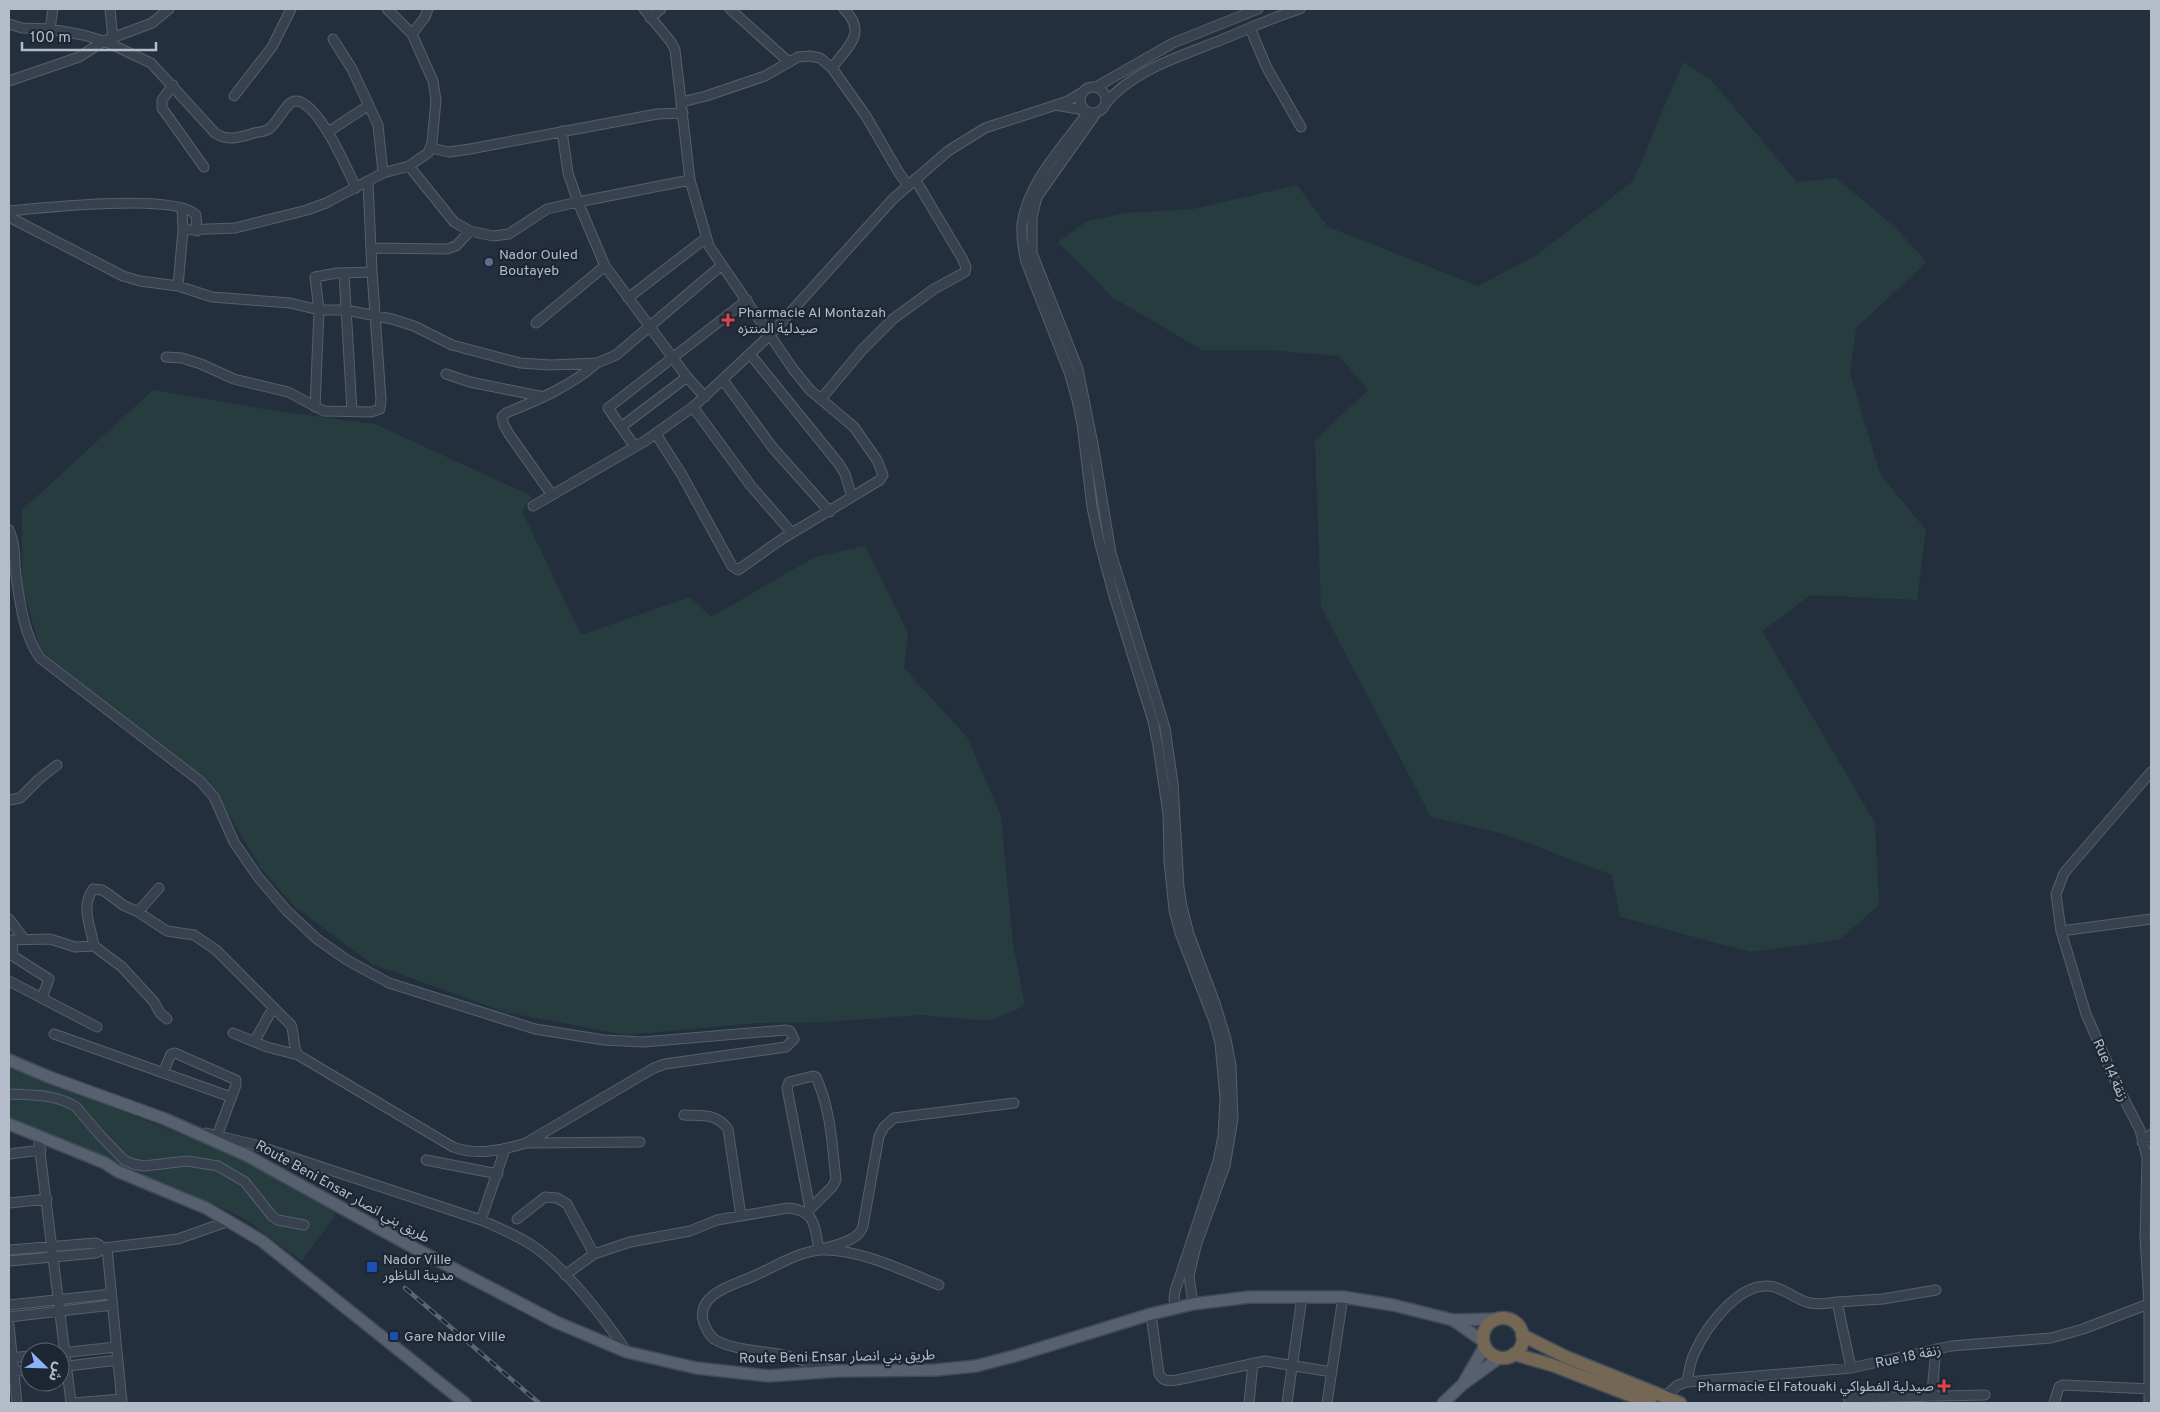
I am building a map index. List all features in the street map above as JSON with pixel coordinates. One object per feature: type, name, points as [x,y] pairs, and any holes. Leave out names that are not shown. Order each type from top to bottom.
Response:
[{"type":"highway","points":[[1522,1335],[1519,1349],[1507,1358],[1499,1358],[1488,1352],[1484,1344],[1486,1327],[1498,1319],[1511,1320],[1516,1324],[1522,1335],[1566,1358],[1680,1403]]},
{"type":"highway","points":[[1514,1354],[1552,1365],[1650,1403]]},
{"type":"main road","name":"Route Beni Ensar طريق بني انصار","points":[[9,1060],[189,1128],[246,1155],[514,1302],[556,1322],[627,1352],[696,1368],[769,1376],[836,1371],[936,1370],[976,1366],[1036,1350],[1151,1314],[1192,1304],[1250,1297],[1342,1297],[1393,1305],[1454,1320],[1498,1319]]},
{"type":"main road","points":[[9,1124],[105,1163],[117,1170],[206,1208],[230,1221],[262,1241],[294,1265],[465,1403]]},
{"type":"main road","points":[[9,1131],[40,1147],[102,1168],[117,1170]]},
{"type":"main road","name":"Route Beni Ensar طريق بني انصار","points":[[1454,1320],[1484,1344]]},
{"type":"main road","points":[[1464,1384],[1484,1344]]},
{"type":"main road","points":[[1443,1403],[1464,1384],[1499,1358]]},
{"type":"street","points":[[50,29],[53,9]]},
{"type":"street","points":[[109,40],[110,9]]},
{"type":"street","points":[[9,81],[79,57],[109,40],[152,23],[169,9]]},
{"type":"street","points":[[234,96],[272,47],[291,9]]},
{"type":"street","points":[[183,230],[197,231],[235,228],[280,218],[317,206],[383,173],[409,166],[428,153],[431,148],[436,100],[435,89],[412,34],[387,9]]},
{"type":"street","points":[[412,34],[425,17],[428,9]]},
{"type":"street","points":[[644,9],[671,42],[675,50],[690,180],[706,238],[722,265],[802,381],[820,399],[854,427],[883,472],[880,480],[792,534],[742,568],[735,569],[682,475],[656,434]]},
{"type":"street","points":[[650,18],[661,9]]},
{"type":"street","points":[[730,9],[789,62]]},
{"type":"street","points":[[832,68],[856,33],[852,13],[844,9]]},
{"type":"street","points":[[533,506],[656,434],[705,397],[770,335],[912,182],[942,156],[973,134],[1007,120],[1055,105],[1088,88],[1096,87],[1173,42],[1258,9]]},
{"type":"street","points":[[1176,1308],[1175,1291],[1184,1276],[1218,1162],[1223,1136],[1225,1099],[1220,1043],[1214,1021],[1180,933],[1174,910],[1169,861],[1168,814],[1153,722],[1116,605],[1100,544],[1092,506],[1082,424],[1077,400],[1069,372],[1026,262],[1022,245],[1022,224],[1033,192],[1056,155],[1090,111],[1105,104],[1114,93],[1134,79],[1250,28],[1300,9]]},
{"type":"street","points":[[9,24],[22,28],[50,29],[109,40],[151,63],[215,133],[225,138],[247,136],[270,129],[290,102],[296,100],[301,102],[319,119],[340,150],[356,188]]},
{"type":"street","points":[[1250,28],[1267,68],[1301,127]]},
{"type":"street","points":[[333,39],[352,69],[378,125],[383,173]]},
{"type":"street","points":[[682,102],[765,76],[798,58],[814,57],[827,63],[866,116],[899,173],[912,182],[962,258],[965,271],[963,274],[922,298],[888,324],[862,350],[820,399]]},
{"type":"street","points":[[173,85],[162,100],[162,108],[204,167]]},
{"type":"street","points":[[1096,87],[1103,92],[1105,104]]},
{"type":"street","points":[[1081,93],[1080,102],[1090,111]]},
{"type":"street","points":[[328,132],[369,104]]},
{"type":"street","points":[[1055,105],[1090,111]]},
{"type":"street","points":[[431,148],[450,152],[562,131],[617,123],[657,114],[683,112]]},
{"type":"street","points":[[562,131],[568,172],[578,202],[605,266],[687,377],[705,397]]},
{"type":"street","points":[[409,166],[450,218],[470,231],[500,237],[521,228],[547,209],[690,180]]},
{"type":"street","points":[[166,357],[182,358],[202,364],[234,379],[288,392],[315,407],[330,412],[376,412],[381,405],[368,182]]},
{"type":"street","points":[[9,211],[62,205],[154,205],[182,208],[194,212],[196,215],[197,231]]},
{"type":"street","points":[[178,286],[183,230],[182,208]]},
{"type":"street","points":[[9,217],[123,276],[140,281],[178,286],[212,296],[290,303],[318,310],[346,310],[403,322],[452,345],[520,363],[550,365],[597,363]]},
{"type":"street","points":[[371,248],[447,249],[456,246],[470,231]]},
{"type":"street","points":[[628,298],[706,238]]},
{"type":"street","points":[[552,495],[517,446],[502,420],[506,414],[574,381],[597,363],[616,355],[722,265]]},
{"type":"street","points":[[536,323],[605,266]]},
{"type":"street","points":[[315,407],[318,310],[315,277],[372,272]]},
{"type":"street","points":[[344,273],[352,411]]},
{"type":"street","points":[[635,447],[608,408],[747,300]]},
{"type":"street","points":[[750,354],[839,464],[845,474],[852,497]]},
{"type":"street","points":[[446,374],[470,382],[544,397]]},
{"type":"street","points":[[621,426],[687,377]]},
{"type":"street","points":[[723,380],[773,448],[830,512]]},
{"type":"street","points":[[693,407],[751,486],[792,534]]},
{"type":"street","points":[[9,530],[14,543],[16,576],[27,632],[31,644],[40,658],[200,781],[214,797],[234,842],[258,876],[287,911],[318,939],[347,960],[389,983],[535,1029],[604,1040],[643,1042],[786,1030],[793,1035],[794,1039],[786,1047],[679,1061],[654,1068],[526,1143],[505,1149],[473,1152],[453,1147],[298,1054],[254,1042],[233,1033]]},
{"type":"street","points":[[9,800],[20,798],[39,779],[57,765]]},
{"type":"street","name":"Rue 14 زنقة","points":[[2149,1403],[2150,1304],[2145,1238],[2147,1166],[2140,1130],[2118,1087],[2086,1014],[2061,931],[2055,901],[2059,882],[2064,873],[2151,772]]},
{"type":"street","points":[[138,912],[159,888]]},
{"type":"street","points":[[167,1019],[122,967],[94,946],[85,909],[86,902],[93,889],[102,890],[167,931],[194,935],[216,950],[290,1025],[293,1031],[293,1044],[298,1054]]},
{"type":"street","points":[[9,919],[24,939]]},
{"type":"street","points":[[2061,931],[2151,919]]},
{"type":"street","points":[[42,998],[49,978],[12,956],[11,940],[50,939],[75,947],[94,946]]},
{"type":"street","points":[[9,981],[97,1027]]},
{"type":"street","points":[[254,1042],[273,1008]]},
{"type":"street","points":[[54,1034],[231,1097]]},
{"type":"street","points":[[163,1073],[171,1054],[175,1053],[236,1080],[236,1085],[217,1136]]},
{"type":"street","points":[[808,1211],[832,1187],[836,1180],[830,1120],[824,1096],[816,1077],[813,1076],[789,1082],[787,1088],[808,1211],[814,1223],[819,1250]]},
{"type":"street","points":[[9,1094],[53,1097],[68,1101],[82,1112],[118,1153],[133,1164],[156,1166],[187,1161],[209,1164],[227,1170],[245,1182],[272,1216],[278,1220],[304,1225]]},
{"type":"street","points":[[836,1371],[786,1356],[724,1344],[710,1335],[704,1327],[702,1316],[705,1304],[724,1288],[794,1258],[855,1238],[862,1232],[879,1136],[884,1127],[894,1118],[1014,1103]]},
{"type":"street","points":[[684,1115],[716,1117],[728,1129],[741,1216]]},
{"type":"street","points":[[189,1128],[252,1144],[481,1220],[532,1245],[548,1257],[565,1275],[608,1324],[627,1352]]},
{"type":"street","points":[[2142,1142],[2151,1134]]},
{"type":"street","points":[[526,1143],[640,1142]]},
{"type":"street","points":[[9,1154],[40,1147],[60,1311],[62,1342]]},
{"type":"street","points":[[481,1220],[505,1149]]},
{"type":"street","points":[[426,1160],[498,1174]]},
{"type":"street","points":[[517,1218],[545,1197],[557,1198],[567,1204],[594,1254]]},
{"type":"street","points":[[9,1203],[47,1199]]},
{"type":"street","points":[[565,1275],[594,1254],[648,1238],[690,1231],[717,1220],[788,1208],[808,1211]]},
{"type":"street","points":[[9,1261],[96,1253],[105,1248],[178,1238],[230,1221]]},
{"type":"street","points":[[9,1250],[96,1243],[105,1248]]},
{"type":"street","points":[[72,1403],[122,1401],[105,1248]]},
{"type":"street","points":[[819,1250],[857,1255],[891,1265],[939,1285]]},
{"type":"street","points":[[1184,1276],[1192,1304]]},
{"type":"street","points":[[1687,1382],[1695,1351],[1705,1335],[1731,1302],[1745,1291],[1759,1286],[1768,1286],[1782,1289],[1809,1303],[1883,1299],[1936,1290]]},
{"type":"street","points":[[9,1305],[110,1294]]},
{"type":"street","points":[[1287,1403],[1302,1297]]},
{"type":"street","points":[[1327,1403],[1342,1297]]},
{"type":"street","points":[[1837,1302],[1851,1368]]},
{"type":"street","name":"Rue 18 زنقة","points":[[1664,1397],[1671,1389],[1687,1382],[1851,1368],[1936,1349],[1968,1344],[2052,1338],[2083,1330],[2150,1304]]},
{"type":"street","points":[[9,1317],[112,1305]]},
{"type":"street","points":[[1151,1314],[1158,1374],[1162,1379],[1168,1381],[1265,1361],[1332,1372]]},
{"type":"street","points":[[9,1325],[11,1372],[17,1403]]},
{"type":"street","points":[[70,1351],[116,1347]]},
{"type":"street","points":[[1932,1399],[1936,1349]]},
{"type":"street","points":[[70,1365],[118,1360]]},
{"type":"street","points":[[1249,1403],[1253,1363]]},
{"type":"street","points":[[2054,1403],[2059,1387],[2063,1385],[2150,1389]]},
{"type":"street","points":[[1848,1398],[1932,1399],[1985,1395]]},
{"type":"green space","points":[[1683,62],[1711,80],[1797,182],[1836,178],[1895,227],[1927,262],[1856,328],[1850,373],[1880,474],[1926,530],[1917,600],[1811,595],[1762,631],[1875,823],[1879,905],[1839,940],[1750,952],[1620,917],[1612,875],[1504,834],[1431,817],[1321,607],[1315,440],[1368,390],[1339,356],[1268,350],[1202,350],[1112,297],[1058,242],[1087,221],[1125,213],[1193,209],[1297,185],[1328,227],[1478,286],[1537,255],[1633,181]]},
{"type":"green space","points":[[153,390],[276,411],[375,424],[532,496],[522,511],[581,635],[690,597],[711,617],[815,557],[865,546],[908,633],[904,668],[967,737],[1001,816],[1013,944],[1025,1006],[988,1021],[922,1015],[827,1022],[758,1023],[625,1035],[505,1012],[372,964],[295,907],[260,867],[210,784],[92,697],[40,649],[22,584],[22,510]]},
{"type":"green space","points":[[9,1067],[237,1156],[334,1209],[335,1216],[302,1261],[245,1219],[227,1210],[9,1120]]},
{"type":"railway","points":[[405,1288],[539,1403]]},
{"type":"place","name":"Nador Ouled Boutayeb","points":[[489,262]]},
{"type":"place","name":"Pharmacie Al Montazah صيدلية المنتزه","points":[[728,320]]},
{"type":"place","name":"Nador Ville مدينة الناظور","points":[[372,1267]]},
{"type":"place","name":"Gare Nador Ville","points":[[394,1336]]},
{"type":"place","name":"Pharmacie El Fatouaki صيدلية الفطواكي","points":[[1944,1386]]}]
